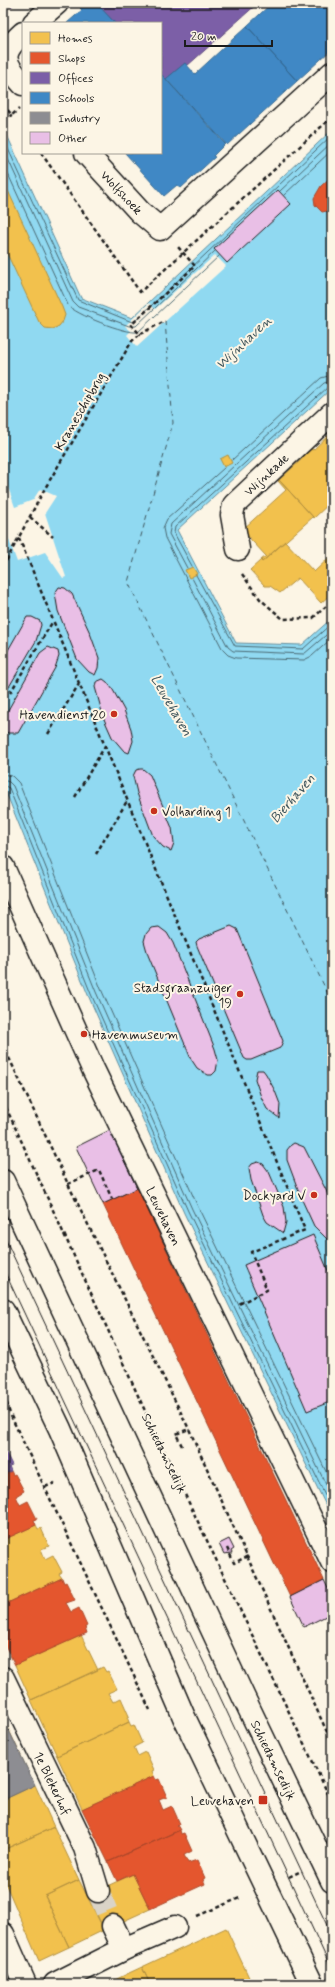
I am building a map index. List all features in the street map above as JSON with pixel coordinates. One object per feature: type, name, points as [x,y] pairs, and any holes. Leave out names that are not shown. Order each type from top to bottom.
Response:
[{"type":"main road","points":[[35,22],[57,3]]},
{"type":"main road","points":[[22,34],[6,50],[4,56],[8,67],[22,83]]},
{"type":"main road","name":"Wolfshoek","points":[[87,154],[140,212],[160,230],[332,73]]},
{"type":"main road","name":"Wijnkade","points":[[238,549],[232,515],[234,505],[332,413]]},
{"type":"main road","name":"Leuvehaven","points":[[3,867],[93,1069],[332,1562]]},
{"type":"main road","name":"Schiedamsedijk","points":[[3,1181],[244,1698],[332,1881]]},
{"type":"main road","points":[[3,1310],[60,1429],[184,1717],[312,1984]]},
{"type":"main road","name":"1e Blekerhof","points":[[3,1678],[85,1848],[98,1891]]},
{"type":"main road","points":[[114,1926],[124,1949]]},
{"type":"main road","points":[[55,1984],[124,1949],[175,1927]]},
{"type":"main road","points":[[3,1934],[25,1984]]},
{"type":"path","points":[[3,104],[12,115]]},
{"type":"path","points":[[3,120],[22,108]]},
{"type":"path","points":[[42,154],[140,292],[332,117]]},
{"type":"path","points":[[140,334],[131,325],[195,266],[183,253]]},
{"type":"path","name":"Kraneschipbrug","points":[[3,567],[44,490],[132,342],[140,334],[165,321]]},
{"type":"path","points":[[30,517],[53,537]]},
{"type":"path","points":[[19,538],[305,1230],[251,1252],[267,1290],[230,1308]]},
{"type":"path","points":[[238,549],[242,574],[260,599],[282,619],[313,618],[332,601]]},
{"type":"path","points":[[10,692],[53,621]]},
{"type":"path","points":[[48,734],[79,684]]},
{"type":"path","points":[[75,797],[105,746]]},
{"type":"path","points":[[96,854],[128,801]]},
{"type":"path","points":[[3,1045],[68,1184],[189,1428],[332,1743]]},
{"type":"path","name":"Schiedamsedijk","points":[[3,1101],[146,1413],[332,1802]]},
{"type":"path","points":[[68,1184],[99,1170],[112,1200]]},
{"type":"path","points":[[182,1446],[176,1434],[189,1428]]},
{"type":"path","points":[[227,1548],[234,1563],[248,1556]]},
{"type":"path","points":[[198,1916],[214,1909]]},
{"type":"water","points":[[332,130],[332,388],[177,530],[236,643],[302,645],[332,618],[332,1518],[184,1213],[88,995],[3,785],[3,134],[6,133],[81,298],[132,318]]},
{"type":"pier","points":[[215,255],[226,266],[137,347],[127,335],[131,331],[125,326],[149,303],[155,309]]},
{"type":"pier","points":[[3,473],[15,507],[33,500],[40,489],[56,496],[45,513],[66,577],[63,578],[45,552],[17,562],[3,524]]},
{"type":"building: Homes","points":[[3,180],[65,315],[59,326],[53,329],[45,328],[39,322],[3,245]]},
{"type":"building: Homes","points":[[332,432],[332,501],[314,518],[279,480],[303,458],[301,453],[309,448],[313,450]]},
{"type":"building: Homes","points":[[228,455],[232,463],[224,467],[220,459]]},
{"type":"building: Homes","points":[[279,480],[313,517],[262,562],[261,560],[266,556],[242,530],[286,490],[278,481]]},
{"type":"building: Homes","points":[[285,541],[314,572],[332,555],[332,593],[321,603],[298,578],[280,593],[270,586],[265,586],[250,570],[261,560],[262,562]]},
{"type":"building: Homes","points":[[193,567],[197,574],[189,578],[185,570]]},
{"type":"building: Homes","points":[[36,1525],[38,1529],[41,1528],[49,1546],[41,1549],[45,1559],[53,1555],[62,1572],[59,1574],[62,1578],[3,1605],[3,1540]]},
{"type":"building: Homes","points":[[81,1635],[98,1670],[31,1700],[15,1665]]},
{"type":"building: Homes","points":[[103,1667],[106,1672],[108,1671],[117,1689],[108,1693],[113,1702],[121,1698],[129,1716],[127,1717],[129,1722],[57,1756],[31,1700]]},
{"type":"building: Homes","points":[[3,1717],[34,1784],[3,1799]]},
{"type":"building: Homes","points":[[129,1722],[131,1726],[134,1725],[142,1743],[134,1747],[138,1756],[146,1752],[154,1770],[152,1771],[154,1776],[82,1809],[57,1756]]},
{"type":"building: Homes","points":[[35,1785],[54,1827],[3,1850],[3,1800]]},
{"type":"building: Homes","points":[[54,1827],[79,1880],[45,1896],[69,1947],[39,1961],[3,1878],[3,1850]]},
{"type":"building: Homes","points":[[133,1874],[150,1909],[104,1930],[88,1895]]},
{"type":"building: Homes","points":[[79,1880],[104,1930],[69,1947],[45,1896]]},
{"type":"building: Homes","points":[[226,1928],[252,1984],[150,1984],[142,1967]]},
{"type":"building: Homes","points":[[142,1967],[150,1984],[107,1984],[129,1973]]},
{"type":"building: Shops","points":[[332,176],[332,210],[322,212],[315,205],[314,198],[321,186]]},
{"type":"building: Shops","points":[[137,1188],[324,1580],[290,1597],[103,1204]]},
{"type":"building: Shops","points":[[11,1471],[13,1475],[15,1474],[24,1491],[16,1496],[20,1505],[28,1501],[37,1519],[34,1520],[36,1525],[3,1540],[3,1475]]},
{"type":"building: Shops","points":[[62,1578],[64,1583],[66,1582],[75,1600],[66,1603],[71,1612],[79,1608],[87,1626],[85,1627],[87,1633],[15,1665],[3,1641],[3,1605]]},
{"type":"building: Shops","points":[[154,1776],[156,1780],[159,1779],[167,1797],[159,1800],[163,1810],[172,1806],[180,1824],[177,1825],[180,1830],[108,1862],[82,1809]]},
{"type":"building: Shops","points":[[180,1830],[181,1834],[184,1833],[192,1851],[184,1855],[188,1863],[197,1860],[205,1878],[203,1879],[205,1884],[150,1909],[133,1874],[117,1881],[108,1862]]},
{"type":"building: Offices","points":[[3,3],[15,3],[11,7],[8,4],[3,8]]},
{"type":"building: Offices","points":[[96,3],[258,3],[187,66],[185,63],[166,79],[162,75],[162,22],[114,22]]},
{"type":"building: Offices","points":[[3,1447],[12,1465],[9,1466],[11,1471],[3,1475]]},
{"type":"building: Schools","points":[[85,3],[96,3],[114,22],[68,22],[82,10],[80,8]]},
{"type":"building: Schools","points":[[272,3],[332,3],[332,49],[297,81],[247,26]]},
{"type":"building: Schools","points":[[247,26],[297,81],[227,145],[166,79],[185,63],[195,74]]},
{"type":"building: Schools","points":[[162,75],[225,144],[213,156],[215,157],[181,188],[177,185],[164,196],[126,154],[162,154]]},
{"type":"building: Industry","points":[[3,1718],[35,1785],[3,1800]]},
{"type":"building: Other","points":[[278,190],[291,204],[227,263],[214,249]]},
{"type":"building: Other","points":[[59,587],[65,588],[72,594],[90,633],[99,658],[98,668],[95,675],[89,672],[77,659],[58,611],[55,593]]},
{"type":"building: Other","points":[[27,617],[32,617],[40,621],[41,625],[36,641],[3,697],[3,659]]},
{"type":"building: Other","points":[[48,647],[58,651],[59,656],[55,668],[18,733],[8,733],[3,729],[3,719],[40,653]]},
{"type":"building: Other","name":"Havendienst 20","points":[[103,679],[113,690],[124,710],[131,729],[133,741],[129,753],[124,751],[112,737],[104,719],[95,687],[96,682]]},
{"type":"building: Other","name":"Volharding 1","points":[[143,769],[150,775],[172,828],[174,843],[171,851],[163,847],[153,836],[137,793],[133,776],[136,770]]},
{"type":"building: Other","name":"Stadsgraanzuiger 19","points":[[231,926],[237,929],[283,1041],[280,1048],[251,1060],[244,1058],[196,942],[199,939]]},
{"type":"building: Other","points":[[159,927],[167,933],[173,943],[215,1049],[218,1060],[216,1071],[212,1075],[208,1075],[197,1068],[191,1059],[148,955],[144,941],[146,934],[151,928]]},
{"type":"building: Other","points":[[257,1070],[263,1070],[275,1091],[280,1104],[279,1118],[267,1109],[261,1097],[255,1079]]},
{"type":"building: Other","points":[[110,1130],[137,1188],[103,1204],[76,1147]]},
{"type":"building: Other","name":"Dockyard V","points":[[294,1143],[304,1147],[326,1190],[332,1207],[332,1241],[327,1239],[314,1226],[302,1200],[287,1160],[287,1150]]},
{"type":"building: Other","points":[[258,1162],[263,1164],[269,1172],[284,1207],[286,1222],[283,1233],[267,1222],[263,1215],[251,1180],[249,1168],[252,1164]]},
{"type":"building: Other","points":[[313,1235],[332,1280],[332,1401],[307,1411],[244,1265]]},
{"type":"building: Other","points":[[229,1539],[234,1549],[231,1551],[232,1553],[224,1554],[219,1544]]},
{"type":"building: Other","points":[[324,1580],[332,1597],[332,1613],[304,1627],[290,1597]]},
{"type":"ferry route","points":[[165,321],[173,423],[128,582],[332,1002]]},
{"type":"tunnel","points":[[98,1891],[113,1926]]},
{"type":"tram line","points":[[3,1234],[332,1936]]},
{"type":"tram line","points":[[3,1268],[332,1970]]},
{"type":"place","name":"Havendienst 20","points":[[114,714]]},
{"type":"place","name":"Volharding 1","points":[[154,811]]},
{"type":"place","name":"Stadsgraanzuiger 19","points":[[240,994]]},
{"type":"place","name":"Havenmuseum","points":[[84,1034]]},
{"type":"place","name":"Dockyard V","points":[[314,1195]]},
{"type":"place","name":"Leuvehaven","points":[[263,1800]]},
{"type":"water label","name":"Wijnhaven","points":[[243,342]]},
{"type":"water label","name":"Bierhaven","points":[[292,798]]}]
